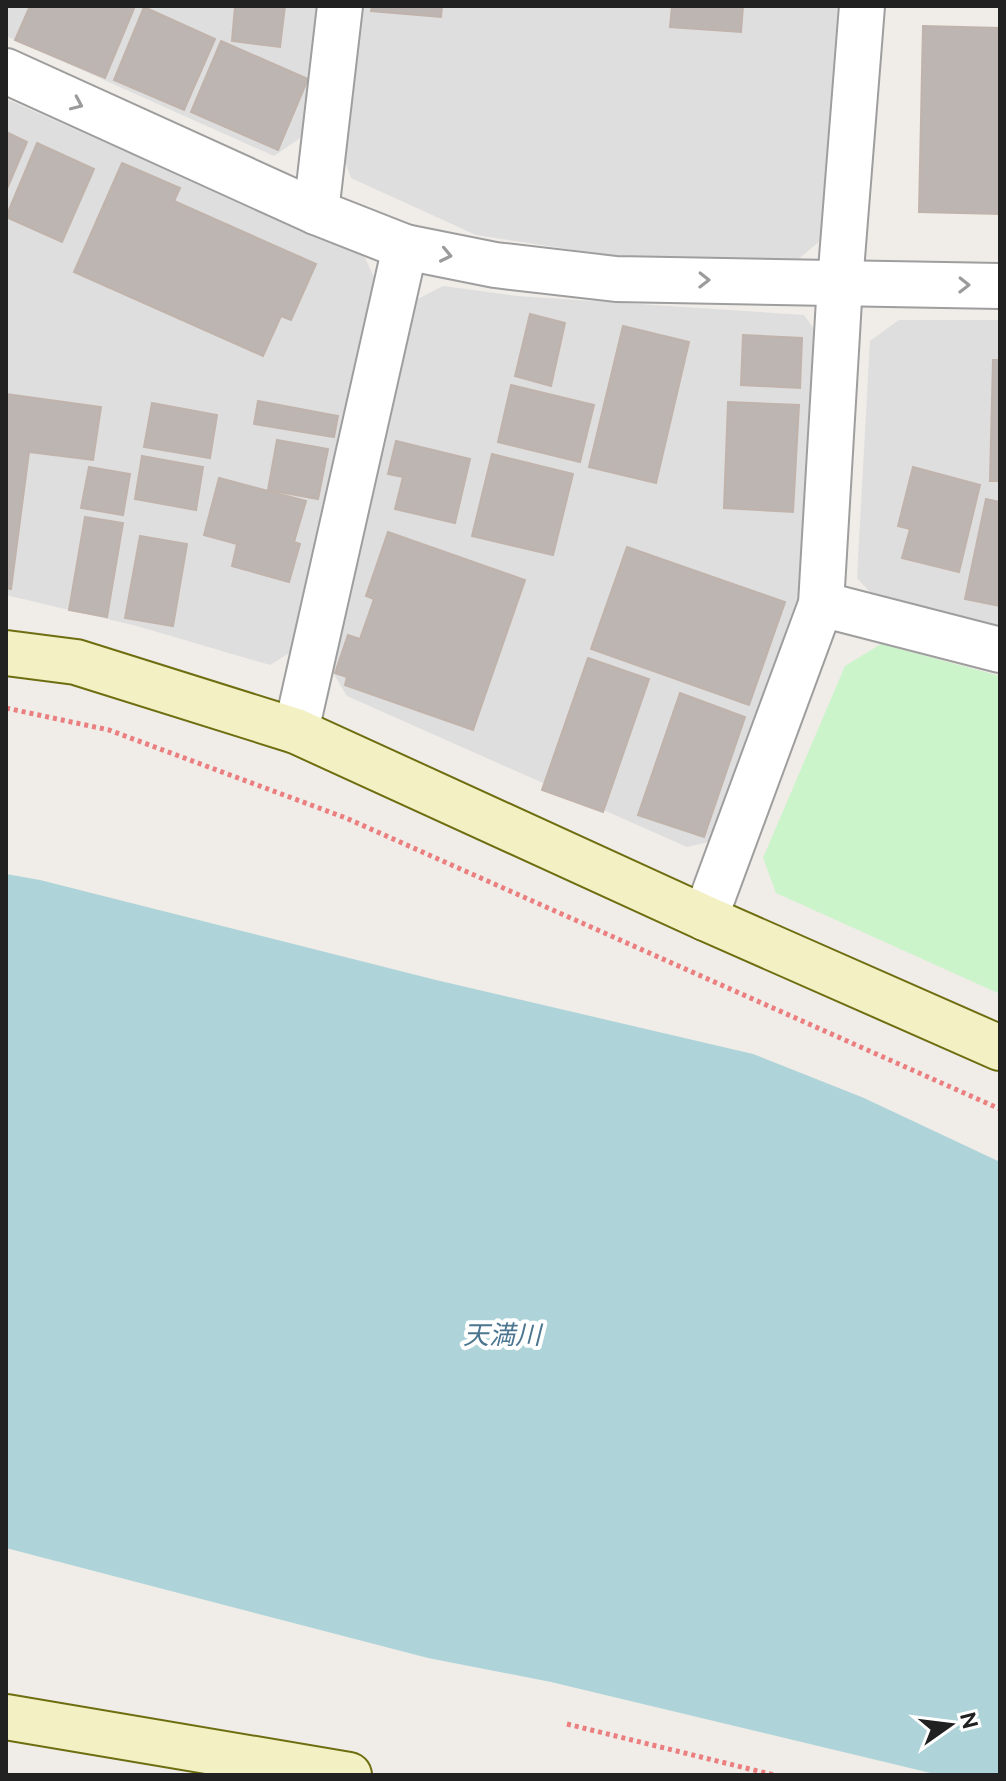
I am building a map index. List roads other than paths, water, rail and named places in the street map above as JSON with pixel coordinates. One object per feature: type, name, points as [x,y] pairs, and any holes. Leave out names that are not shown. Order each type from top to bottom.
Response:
[{"type":"street","points":[[316,212],[340,6]]},
{"type":"street","points":[[705,918],[821,604],[840,283],[862,6]]},
{"type":"street","points":[[6,71],[316,212],[405,247],[495,265],[616,279],[1000,286]]},
{"type":"street","points":[[296,731],[405,247]]},
{"type":"street","points":[[821,604],[1000,650]]},
{"type":"street","points":[[6,653],[76,662],[296,731],[705,918],[1000,1048]]},
{"type":"street","points":[[6,1717],[349,1775]]},
{"type":"water","name":"天満川","points":[[6,874],[753,1054],[864,1098],[1000,1162],[1000,1775],[939,1775],[551,1682],[428,1658],[6,1548]]}]
